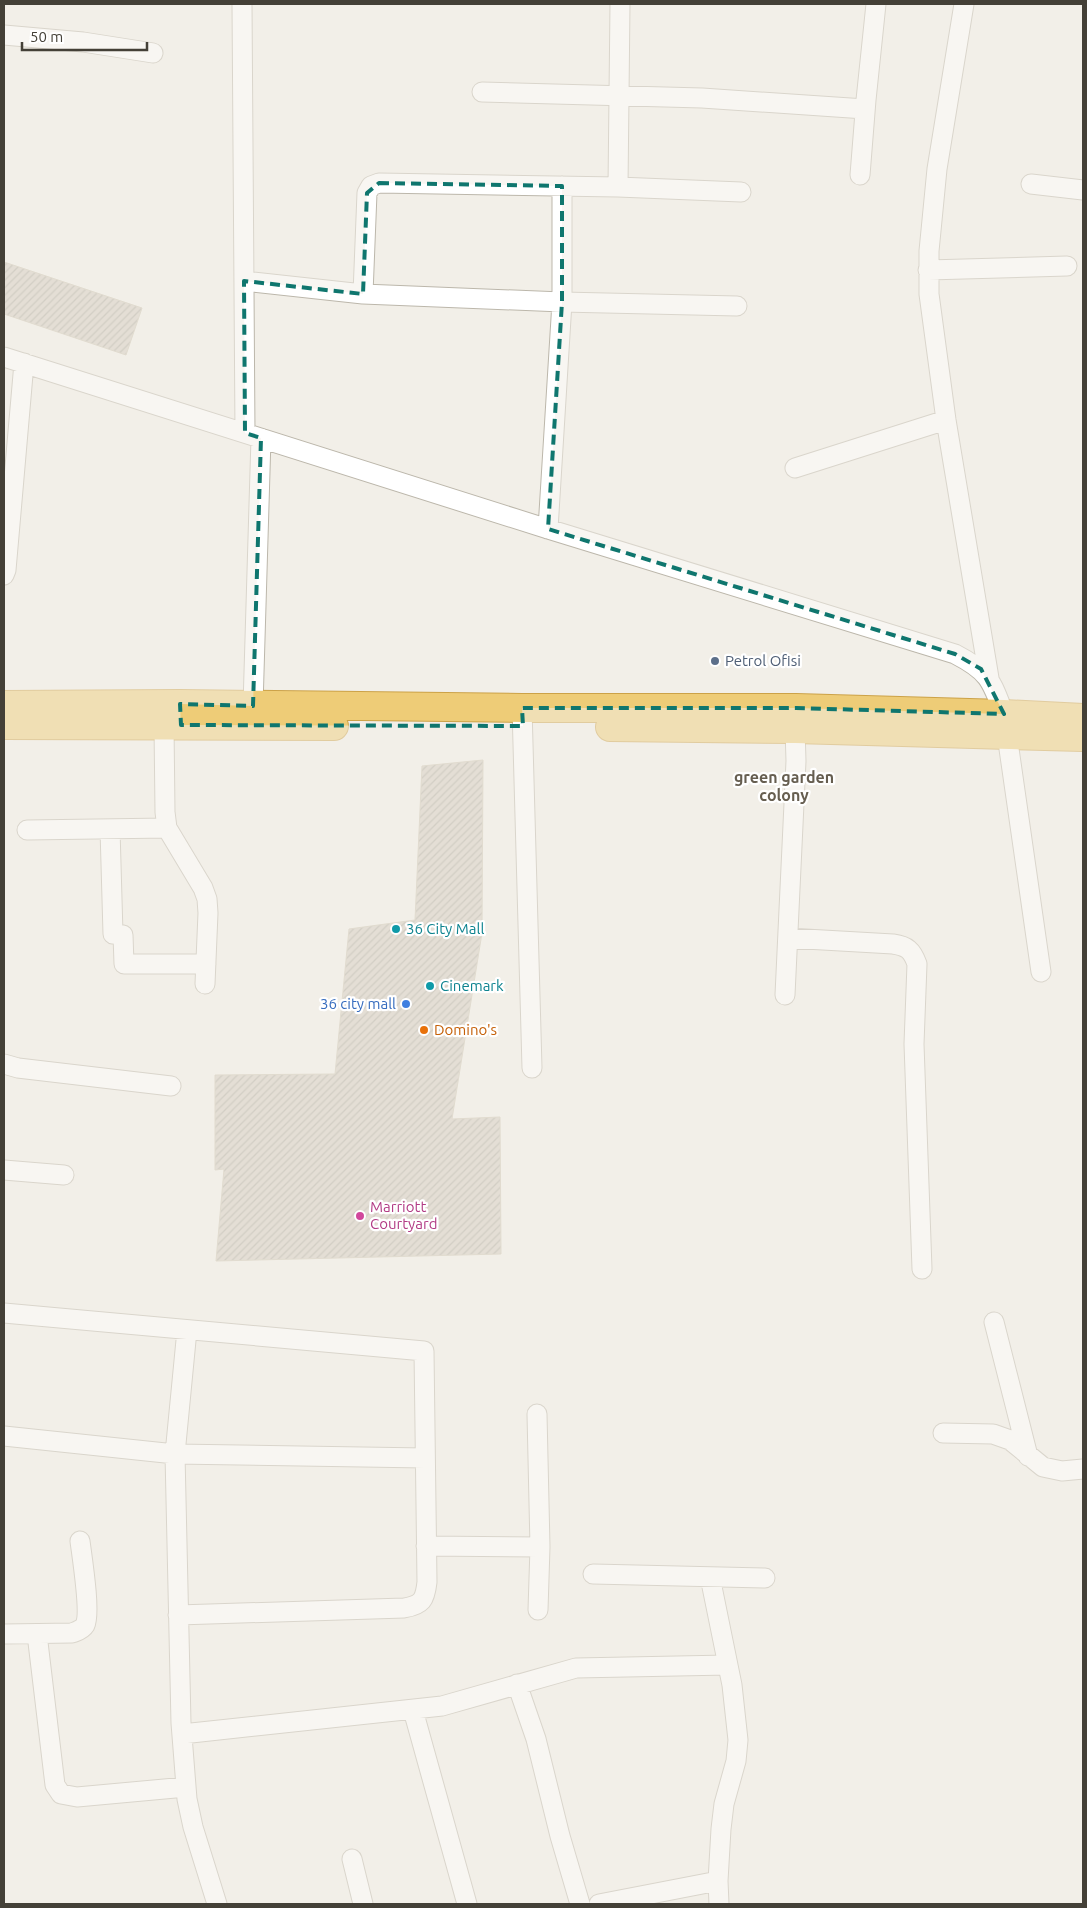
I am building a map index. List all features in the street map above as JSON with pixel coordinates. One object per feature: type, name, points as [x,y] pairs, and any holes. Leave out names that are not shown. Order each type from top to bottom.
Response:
[{"type":"highway","points":[[4,706],[175,718],[253,706],[796,729],[1005,724],[1083,718]]},
{"type":"highway","points":[[4,725],[175,718],[523,717],[796,708],[1005,724],[1083,737]]},
{"type":"street","points":[[242,4],[244,281],[253,436],[253,706]]},
{"type":"street","points":[[618,187],[620,4]]},
{"type":"street","points":[[860,175],[876,4]]},
{"type":"street","points":[[964,4],[937,169],[928,270],[929,294],[946,420],[989,678],[1005,724],[1041,972]]},
{"type":"street","points":[[4,35],[75,41],[153,53]]},
{"type":"street","points":[[482,92],[702,98],[865,109]]},
{"type":"street","points":[[363,294],[367,193],[375,184],[384,182],[618,187],[741,192]]},
{"type":"street","points":[[1031,184],[1083,190]]},
{"type":"street","points":[[548,529],[562,302],[562,186]]},
{"type":"street","points":[[928,270],[1067,266]]},
{"type":"street","points":[[244,281],[363,294],[562,302],[737,306]]},
{"type":"street","points":[[4,357],[548,529],[955,654],[981,669],[989,678]]},
{"type":"street","points":[[4,575],[6,570],[24,363]]},
{"type":"street","points":[[795,468],[946,420]]},
{"type":"street","points":[[523,717],[532,1068]]},
{"type":"street","points":[[175,718],[165,812],[167,828],[203,888],[207,899],[205,984]]},
{"type":"street","points":[[785,995],[796,729]]},
{"type":"street","points":[[27,830],[167,828]]},
{"type":"street","points":[[110,829],[113,934],[123,935],[124,964],[206,964]]},
{"type":"street","points":[[788,938],[893,944],[909,948],[914,955],[917,964],[914,1044],[922,1269]]},
{"type":"street","points":[[4,1064],[18,1068],[171,1086]]},
{"type":"street","points":[[4,1170],[64,1175]]},
{"type":"street","points":[[4,1313],[424,1351],[426,1591],[422,1602],[414,1606],[178,1615]]},
{"type":"street","points":[[994,1322],[1028,1456]]},
{"type":"street","points":[[187,1330],[175,1454],[182,1734],[186,1787],[193,1827],[217,1904]]},
{"type":"street","points":[[538,1414],[540,1547],[538,1610]]},
{"type":"street","points":[[943,1433],[993,1434],[1010,1440],[1043,1467],[1050,1469],[1083,1469]]},
{"type":"street","points":[[4,1436],[175,1454],[425,1458]]},
{"type":"street","points":[[4,1634],[72,1633],[78,1631],[85,1624],[87,1610],[80,1541]]},
{"type":"street","points":[[426,1546],[540,1547]]},
{"type":"street","points":[[593,1574],[765,1578]]},
{"type":"street","points":[[710,1577],[728,1665],[738,1740],[736,1761],[724,1804],[718,1881],[719,1904]]},
{"type":"street","points":[[37,1634],[56,1785],[61,1794],[77,1797],[186,1787]]},
{"type":"street","points":[[182,1734],[413,1710],[456,1702],[566,1670],[590,1667],[728,1665]]},
{"type":"street","points":[[517,1684],[536,1740],[560,1836],[580,1904]]},
{"type":"street","points":[[413,1710],[467,1904]]},
{"type":"street","points":[[352,1859],[363,1904]]},
{"type":"street","points":[[599,1904],[718,1881]]},
{"type":"highlighted area","points":[[379,183],[562,186],[562,302],[548,529],[955,654],[981,669],[1004,714],[796,708],[522,708],[523,726],[181,725],[180,704],[253,706],[261,438],[245,433],[244,281],[363,294],[367,193]]},
{"type":"building","points":[[4,262],[142,308],[126,355],[4,314]]},
{"type":"building","name":"36 city mall","points":[[483,760],[482,933],[452,1119],[500,1117],[501,1254],[216,1261],[224,1169],[215,1170],[215,1075],[335,1074],[349,929],[415,920],[422,766]]},
{"type":"place","name":"Petrol Ofisi","points":[[715,661]]},
{"type":"place","name":"36 City Mall","points":[[396,929]]},
{"type":"place","name":"Cinemark","points":[[430,986]]},
{"type":"place","name":"36 city mall","points":[[406,1004]]},
{"type":"place","name":"Domino's","points":[[424,1030]]},
{"type":"place","name":"Marriott Courtyard","points":[[360,1216]]},
{"type":"district","name":"green garden colony","points":[[784,786]]}]
